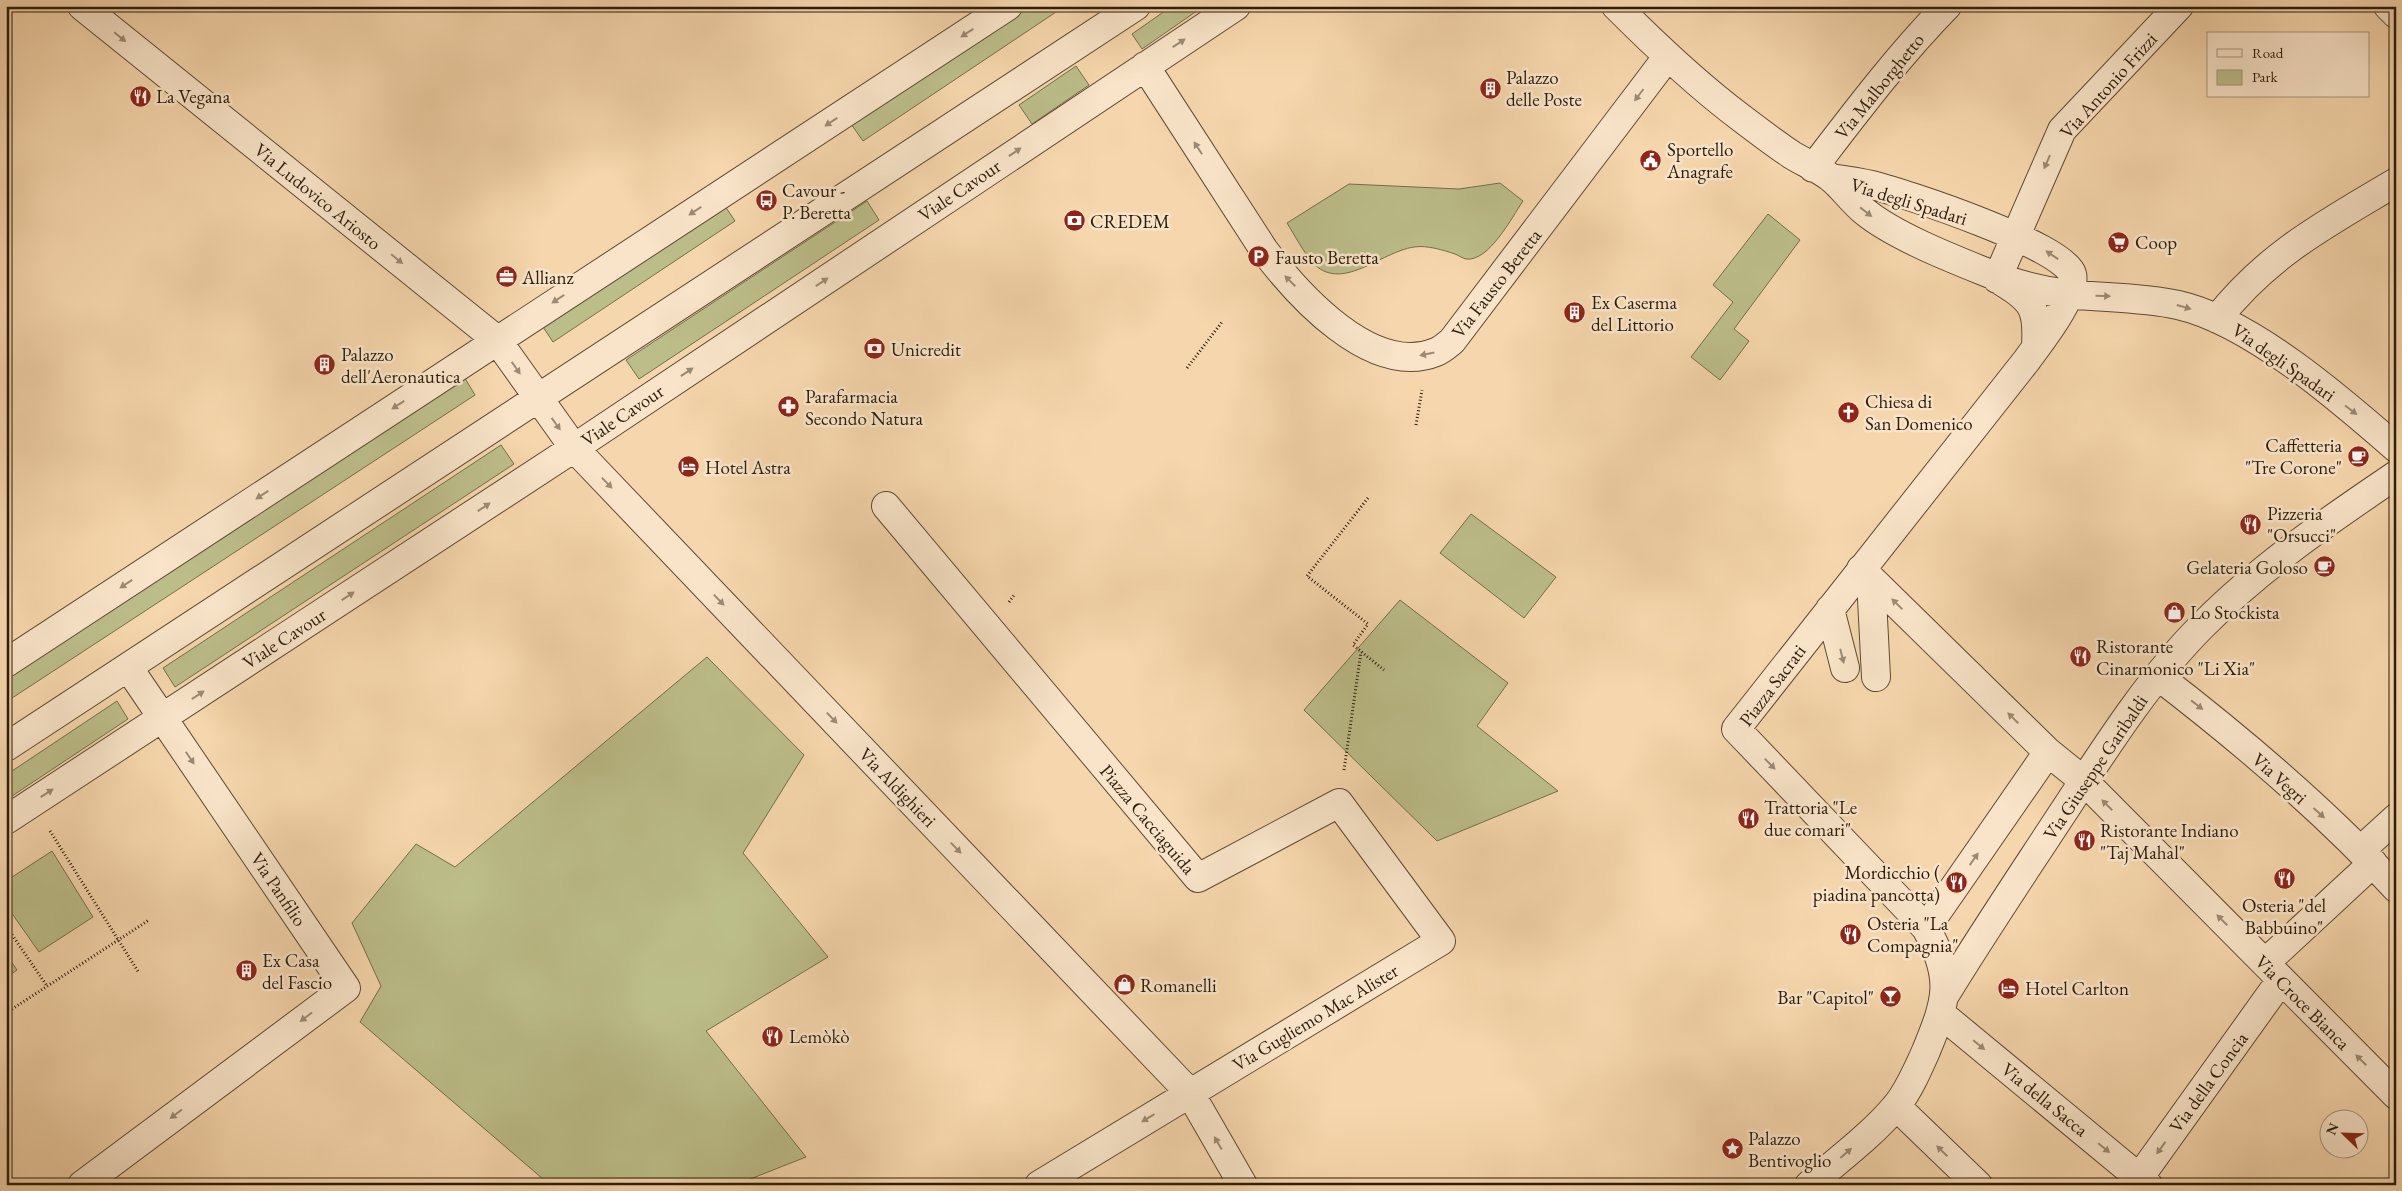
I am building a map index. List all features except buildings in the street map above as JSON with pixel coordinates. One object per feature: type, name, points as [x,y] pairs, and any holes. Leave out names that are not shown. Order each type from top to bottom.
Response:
[{"type":"street","name":"Via Ludovico Ariosto","points":[[82,6],[497,340],[538,399]]},
{"type":"street","points":[[6,663],[1008,6]]},
{"type":"street","points":[[6,747],[1136,6]]},
{"type":"street","name":"Viale Cavour","points":[[6,820],[574,448],[1236,6]]},
{"type":"street","name":"Via degli Spadari","points":[[1616,6],[1668,56],[1738,115],[1822,173],[1864,212],[1894,230],[1993,276],[2069,294],[2136,297],[2179,305],[2217,319],[2263,345],[2308,377],[2358,415],[2396,448]]},
{"type":"street","name":"Via Malborghetto","points":[[1822,173],[1875,87],[1923,30],[1947,6]]},
{"type":"street","name":"Via Antonio Frizzi","points":[[1993,276],[2062,130],[2179,6]]},
{"type":"street","points":[[2388,6],[2396,14]]},
{"type":"street","name":"Via Fausto Beretta","points":[[1144,66],[1264,250],[1282,273],[1335,324],[1361,343],[1380,352],[1401,356],[1420,356],[1437,352],[1452,341],[1668,56]]},
{"type":"street","name":"Via degli Spadari","points":[[1822,173],[1872,185],[2014,235],[2048,252],[2069,268],[2072,280],[2069,294]]},
{"type":"street","points":[[2217,319],[2247,284],[2281,254],[2333,219],[2396,182]]},
{"type":"street","points":[[1993,276],[2020,292],[2036,313],[2036,346]]},
{"type":"street","name":"Piazza Sacrati","points":[[1926,928],[1736,729],[1830,609],[1866,574],[2055,321],[2069,294]]},
{"type":"street","name":"Via Aldighieri","points":[[538,399],[574,448],[1190,1093],[1243,1185]]},
{"type":"street","name":"Via Giuseppe Garibaldi","points":[[1808,1185],[1848,1152],[1896,1106],[1920,1064],[1943,1004],[2084,781],[2158,676],[2201,627],[2254,578],[2396,475]]},
{"type":"street","name":"Piazza Cacciaguida","points":[[886,506],[1198,878],[1339,803]]},
{"type":"street","points":[[1866,574],[1876,677]]},
{"type":"street","points":[[1866,574],[2048,752],[2084,781]]},
{"type":"street","points":[[1830,609],[1845,668]]},
{"type":"street","name":"Via Panfilio","points":[[93,1182],[346,988],[128,667]]},
{"type":"street","name":"Via Vegri","points":[[2158,676],[2215,720],[2367,857],[2396,888]]},
{"type":"street","points":[[1943,1004],[1941,955],[1926,928],[2048,752]]},
{"type":"street","name":"Via Croce Bianca","points":[[2084,781],[2396,1095]]},
{"type":"street","name":"Via Gugliemo Mac Alister","points":[[1039,1185],[1441,941],[1339,803]]},
{"type":"street","name":"Via della Concia","points":[[2141,1182],[2273,972],[2367,857],[2396,818]]},
{"type":"street","name":"Via della Sacca","points":[[1943,1004],[2141,1182]]},
{"type":"street","points":[[1896,1106],[1978,1185]]},
{"type":"path","points":[[1186,368],[1222,322]]},
{"type":"path","points":[[1368,498],[1308,576],[1368,624],[1353,645],[1384,670]]},
{"type":"path","points":[[1339,803],[1361,652]]},
{"type":"path","points":[[32,803],[138,972]]},
{"type":"path","points":[[6,1013],[149,920]]},
{"type":"path","points":[[6,926],[47,986]]},
{"type":"green space","points":[[1028,6],[1065,6],[863,141],[851,124]]},
{"type":"green space","points":[[1172,6],[1204,6],[1142,49],[1132,34]]},
{"type":"green space","points":[[1076,66],[1089,85],[1032,124],[1019,105]]},
{"type":"green space","points":[[1500,183],[1523,201],[1499,237],[1483,253],[1475,258],[1466,259],[1435,248],[1414,247],[1401,250],[1348,273],[1335,274],[1323,271],[1312,262],[1287,223],[1349,184],[1459,189]]},
{"type":"green space","points":[[721,200],[735,221],[553,342],[539,321]]},
{"type":"green space","points":[[867,201],[879,220],[639,379],[626,360]]},
{"type":"green space","points":[[1768,214],[1800,240],[1734,329],[1749,341],[1720,380],[1691,357],[1733,302],[1713,285]]},
{"type":"green space","points":[[463,375],[475,395],[6,702],[6,674]]},
{"type":"green space","points":[[501,445],[514,464],[175,687],[163,668]]},
{"type":"green space","points":[[1471,514],[1556,577],[1524,618],[1440,553]]},
{"type":"green space","points":[[1400,600],[1508,683],[1477,726],[1558,791],[1437,841],[1304,710]]},
{"type":"green space","points":[[707,657],[804,755],[743,853],[828,957],[706,1031],[806,1157],[735,1185],[550,1185],[360,1022],[381,986],[352,923],[416,844],[455,867]]},
{"type":"green space","points":[[117,701],[128,719],[6,800],[6,775]]},
{"type":"green space","points":[[52,851],[93,917],[39,952],[6,905],[6,881]]},
{"type":"green space","points":[[6,954],[17,970],[6,978]]},
{"type":"place","name":"Palazzo delle Poste","points":[[1490,88]]},
{"type":"place","name":"La Vegana","points":[[140,96]]},
{"type":"place","name":"Sportello Anagrafe","points":[[1651,160]]},
{"type":"place","name":"Cavour - P. Beretta","points":[[766,201]]},
{"type":"place","name":"CREDEM","points":[[1074,221]]},
{"type":"place","name":"Coop","points":[[2119,242]]},
{"type":"place","name":"Fausto Beretta","points":[[1259,257]]},
{"type":"place","name":"Allianz","points":[[506,277]]},
{"type":"place","name":"Ex Caserma del Littorio","points":[[1575,313]]},
{"type":"place","name":"Unicredit","points":[[875,349]]},
{"type":"place","name":"Palazzo dell'Aeronautica","points":[[325,365]]},
{"type":"place","name":"Parafarmacia Secondo Natura","points":[[789,407]]},
{"type":"place","name":"Chiesa di San Domenico","points":[[1849,412]]},
{"type":"place","name":"Caffetteria \"Tre Corone\"","points":[[2358,456]]},
{"type":"place","name":"Hotel Astra","points":[[689,467]]},
{"type":"place","name":"Pizzeria \"Orsucci\"","points":[[2251,524]]},
{"type":"place","name":"Gelateria Goloso","points":[[2324,567]]},
{"type":"place","name":"Lo Stockista","points":[[2174,612]]},
{"type":"place","name":"Ristorante Cinarmonico \"Li Xia\"","points":[[2080,657]]},
{"type":"place","name":"Trattoria \"Le due comari\"","points":[[1748,818]]},
{"type":"place","name":"Ristorante Indiano \"Taj Mahal\"","points":[[2084,841]]},
{"type":"place","name":"Osteria \"del Babbuino\"","points":[[2284,879]]},
{"type":"place","name":"Mordicchio ( piadina pancotta)","points":[[1956,883]]},
{"type":"place","name":"Osteria \"La Compagnia\"","points":[[1851,934]]},
{"type":"place","name":"Ex Casa del Fascio","points":[[246,971]]},
{"type":"place","name":"Romanelli","points":[[1124,985]]},
{"type":"place","name":"Hotel Carlton","points":[[2009,988]]},
{"type":"place","name":"Bar \"Capitol\"","points":[[1890,997]]},
{"type":"place","name":"Lemòkò","points":[[773,1036]]},
{"type":"place","name":"Palazzo Bentivoglio","points":[[1732,1149]]}]
